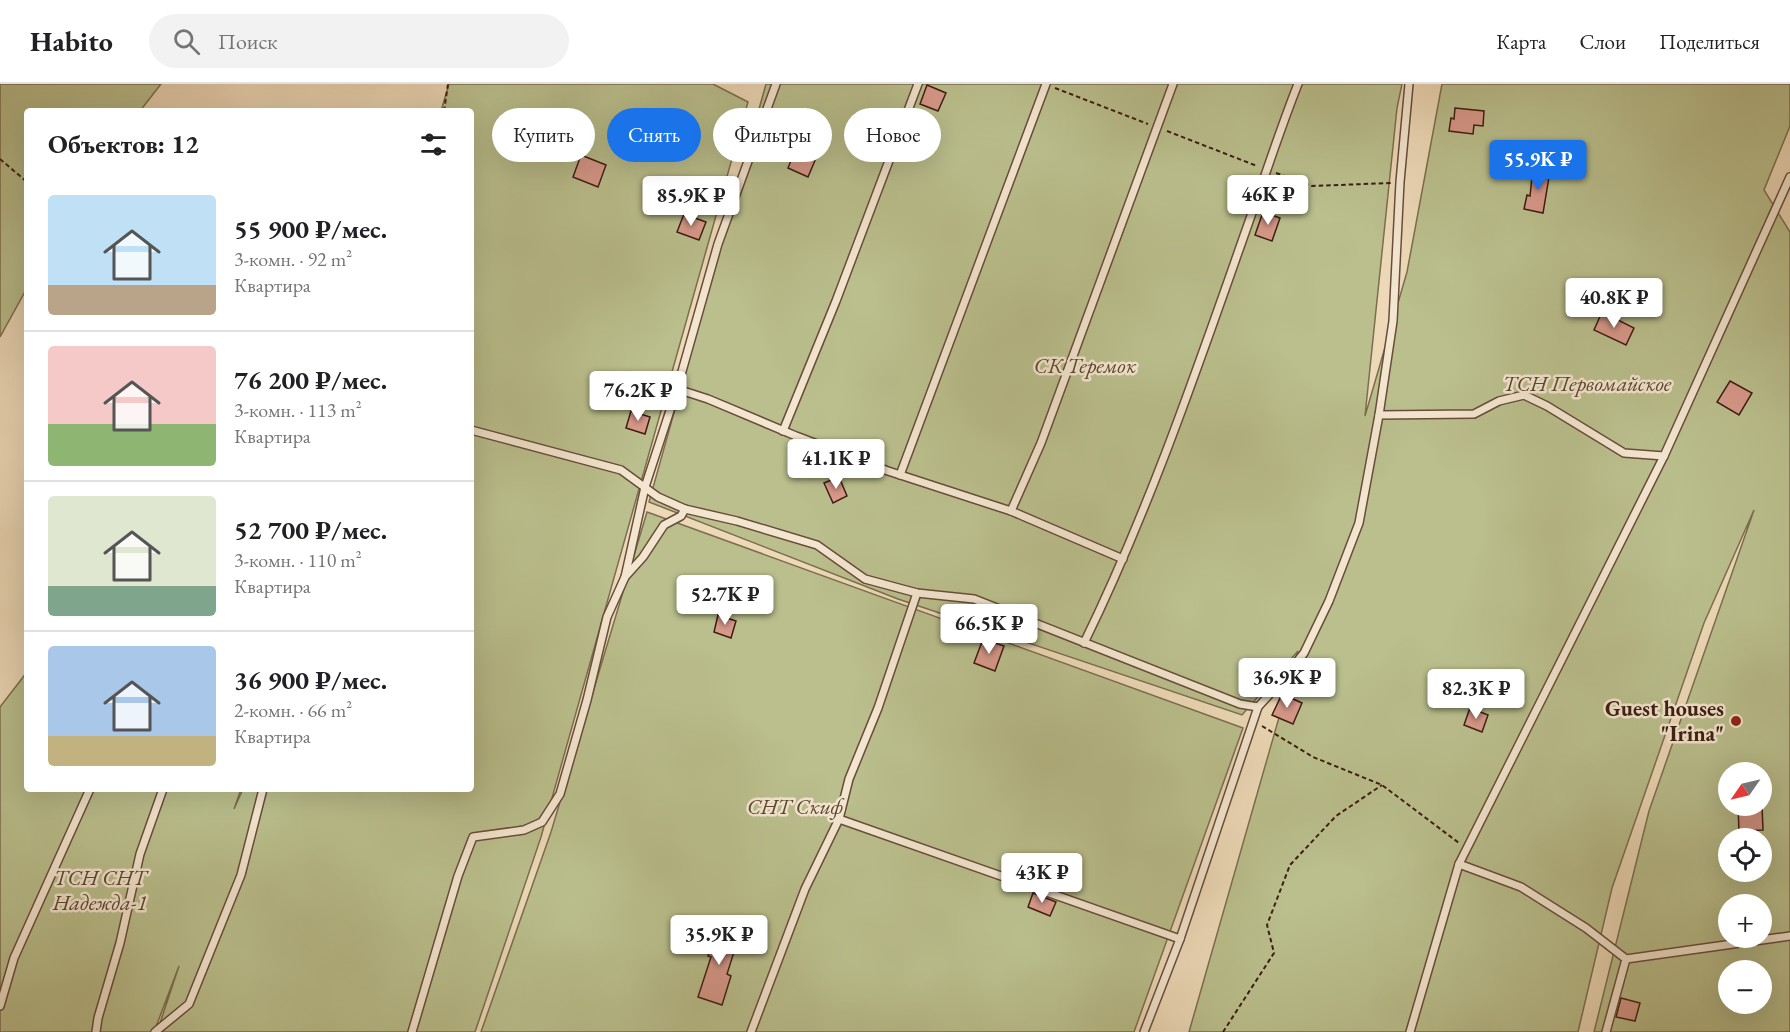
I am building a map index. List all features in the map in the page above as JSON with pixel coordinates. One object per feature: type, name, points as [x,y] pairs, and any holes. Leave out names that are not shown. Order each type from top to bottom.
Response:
[{"type":"lane","points":[[412,1032],[458,876],[473,837],[524,830],[542,822],[560,794],[587,700],[607,617],[625,577],[645,487],[677,389],[718,244],[776,84]]},
{"type":"lane","points":[[783,431],[836,301],[918,84]]},
{"type":"lane","points":[[900,475],[1046,84]]},
{"type":"lane","points":[[1011,511],[1041,443],[1173,84]]},
{"type":"lane","points":[[1084,643],[1123,559],[1212,327],[1298,84]]},
{"type":"lane","points":[[1144,1032],[1179,939],[1258,707],[1304,653],[1329,601],[1359,523],[1393,321],[1400,182],[1409,84]]},
{"type":"lane","points":[[1410,1032],[1459,864],[1664,456],[1790,177]]},
{"type":"lane","points":[[677,389],[708,399],[783,431],[900,475],[1011,511],[1123,559]]},
{"type":"lane","points":[[1379,415],[1474,414],[1499,401],[1524,395],[1547,406],[1623,453],[1664,456]]},
{"type":"lane","points":[[474,431],[621,470],[658,497],[685,509],[736,521],[817,545],[865,579],[917,593],[974,599],[1240,704],[1258,707]]},
{"type":"lane","points":[[625,577],[643,557],[664,525],[681,516],[685,509]]},
{"type":"lane","points":[[751,1032],[805,890],[839,819],[849,779],[878,708],[917,593]]},
{"type":"lane","points":[[0,1006],[14,958],[89,792]]},
{"type":"lane","points":[[96,1032],[120,943],[140,854],[162,792]]},
{"type":"lane","points":[[155,1032],[189,1004],[241,875],[263,792]]},
{"type":"lane","points":[[839,819],[1179,939]]},
{"type":"lane","points":[[1459,864],[1521,887],[1586,928],[1626,959],[1790,936]]},
{"type":"lane","points":[[1606,1032],[1626,959]]},
{"type":"path","points":[[444,108],[448,84]]},
{"type":"path","points":[[1055,88],[1156,127]]},
{"type":"path","points":[[1167,131],[1312,186],[1400,182]]},
{"type":"path","points":[[0,159],[24,179]]},
{"type":"path","points":[[1253,721],[1313,758],[1382,785],[1466,849]]},
{"type":"path","points":[[1223,1032],[1274,953],[1267,925],[1290,865],[1336,816],[1382,785]]},
{"type":"green space","points":[[0,84],[161,84],[142,108],[24,108],[24,293],[0,337]]},
{"type":"green space","name":"ТСН СНТ Надежда-1","points":[[449,84],[713,84],[748,102],[746,108],[713,108],[713,162],[731,162],[541,837],[475,1032],[157,1032],[179,966],[154,1032],[0,1032],[0,707],[24,676],[24,792],[240,792],[234,809],[242,792],[474,792],[474,108],[442,108]]},
{"type":"green space","points":[[766,84],[1402,84],[1397,108],[1365,416],[1407,272],[1442,84],[1790,84],[1790,126],[1764,190],[1790,232],[1790,1032],[1594,1032],[1649,811],[1754,510],[1704,623],[1612,888],[1578,1032],[1189,1032],[1298,651],[1242,715],[898,599],[649,502],[744,162],[832,162],[832,108],[759,108]]},
{"type":"green space","name":"СНТ Скиф","points":[[647,512],[1243,728],[1134,1032],[481,1032],[551,832]]},
{"type":"building","points":[[927,85],[946,93],[939,108],[930,108],[920,104]]},
{"type":"building","points":[[1455,108],[1484,111],[1483,126],[1474,125],[1473,134],[1449,131],[1451,118],[1454,119]]},
{"type":"building","points":[[595,161],[606,165],[598,187],[573,177],[578,162]]},
{"type":"building","points":[[790,162],[814,162],[808,177],[788,168]]},
{"type":"building","points":[[1533,168],[1550,171],[1543,213],[1524,209],[1527,195],[1530,196]]},
{"type":"building","points":[[1263,212],[1280,218],[1272,241],[1255,235]]},
{"type":"building","points":[[684,214],[706,222],[699,240],[677,232]]},
{"type":"building","points":[[1602,312],[1634,328],[1626,345],[1594,330]]},
{"type":"building","points":[[1730,381],[1752,393],[1739,415],[1717,402]]},
{"type":"building","points":[[631,411],[650,417],[645,434],[626,428]]},
{"type":"building","points":[[839,477],[847,496],[833,503],[824,483]]},
{"type":"building","points":[[718,615],[736,621],[731,638],[714,632]]},
{"type":"building","points":[[983,639],[1004,646],[995,671],[974,663]]},
{"type":"building","points":[[1282,694],[1302,703],[1293,724],[1272,715]]},
{"type":"building","points":[[1470,708],[1488,715],[1482,732],[1464,725]]},
{"type":"building","points":[[1738,816],[1762,816],[1763,828],[1739,828]]},
{"type":"building","points":[[1033,893],[1056,902],[1050,916],[1028,907]]},
{"type":"building","points":[[717,926],[740,933],[727,974],[731,976],[722,1005],[698,997],[711,957],[708,956]]},
{"type":"building","points":[[1621,998],[1640,1003],[1635,1021],[1616,1017]]},
{"type":"place","name":"Guest houses \"Irina\"","points":[[1736,721]]},
{"type":"park label","name":"СК Теремок","points":[[1085,365]]},
{"type":"park label","name":"ТСН Первомайское","points":[[1587,383]]}]
